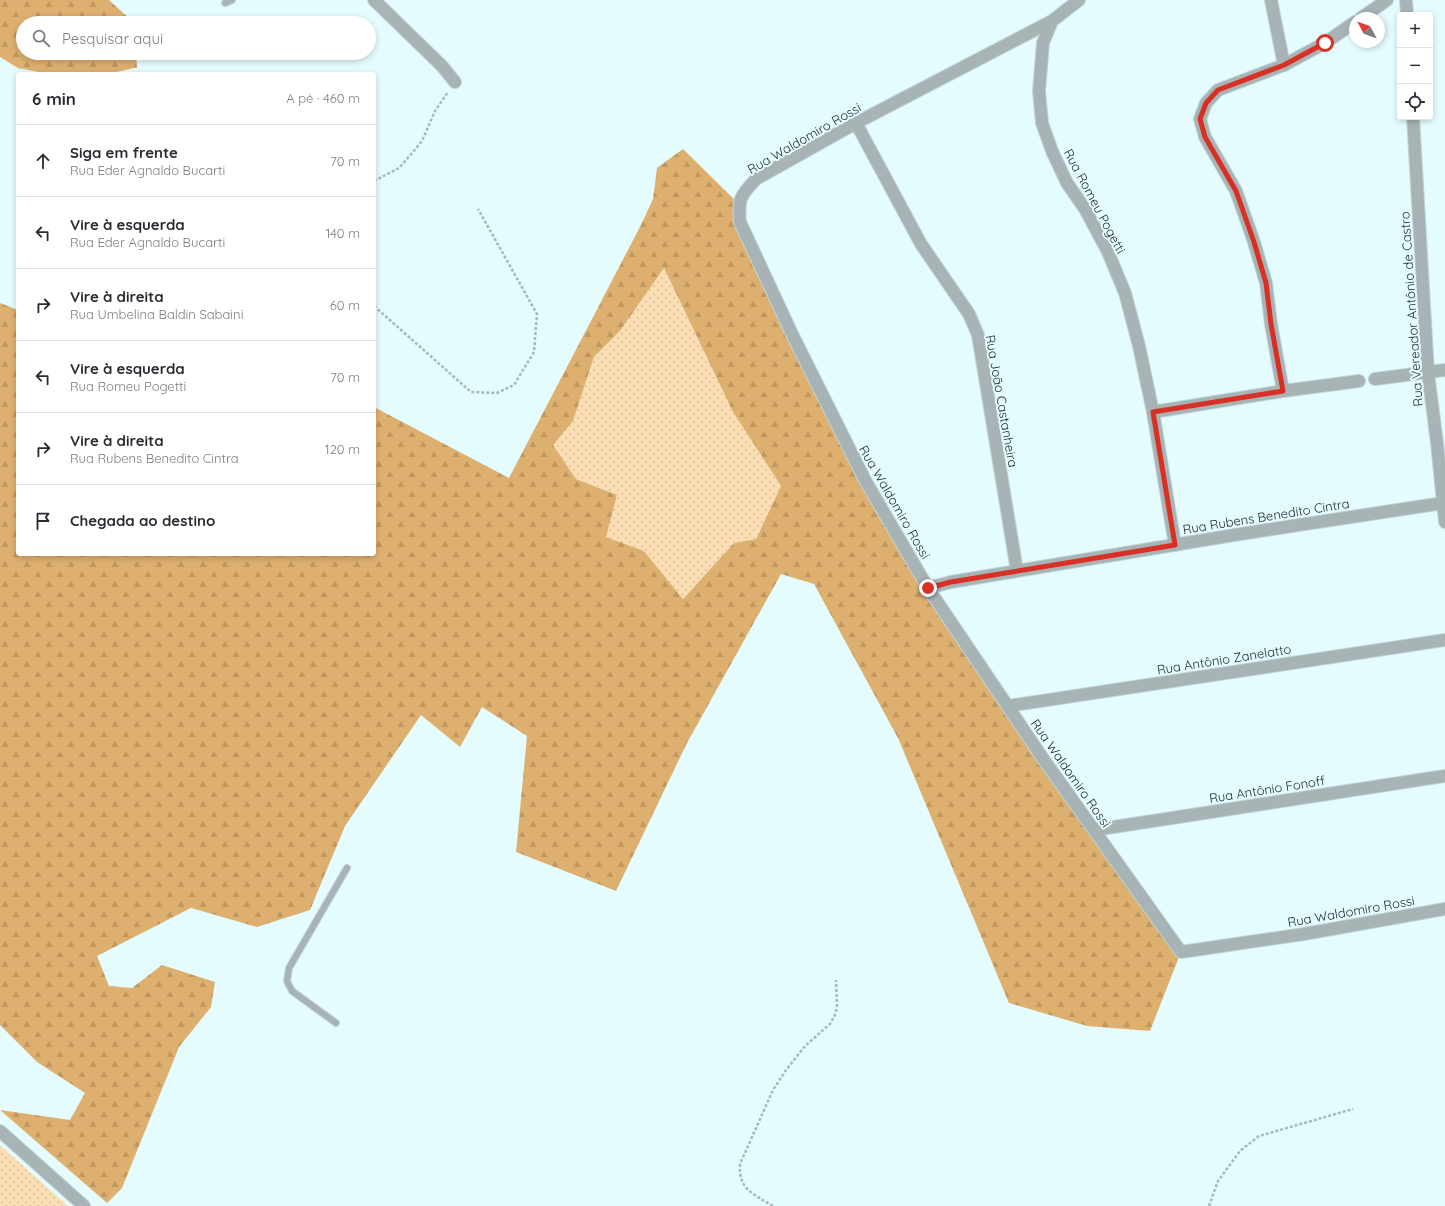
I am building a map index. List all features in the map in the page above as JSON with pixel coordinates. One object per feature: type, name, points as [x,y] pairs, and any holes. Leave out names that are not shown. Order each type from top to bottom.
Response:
[{"type":"street","points":[[374,0],[442,66],[456,82]]},
{"type":"street","name":"Rua Romeu Pogetti","points":[[1079,0],[1052,21],[1043,43],[1039,91],[1042,123],[1052,151],[1067,183],[1085,209],[1108,252],[1122,286],[1139,346],[1153,412],[1175,545]]},
{"type":"street","points":[[1271,0],[1284,65]]},
{"type":"street","points":[[1370,12],[1387,0]]},
{"type":"street","points":[[1406,0],[1407,12]]},
{"type":"street","name":"Rua Waldomiro Rossi","points":[[1052,21],[856,124],[756,179],[744,191],[739,204],[740,222],[793,336],[864,480],[928,588],[1094,830],[1181,952],[1304,934],[1445,909]]},
{"type":"street","points":[[1283,391],[1271,324],[1266,283],[1254,242],[1236,191],[1205,137],[1200,119],[1206,103],[1218,90],[1284,65],[1325,43],[1349,26]]},
{"type":"street","name":"Rua Vereador Antônio de Castro","points":[[1413,120],[1428,373],[1445,522]]},
{"type":"street","name":"Rua João Castanheira","points":[[856,124],[921,244],[968,314],[978,335],[1017,571]]},
{"type":"street","points":[[1375,379],[1445,370]]},
{"type":"street","points":[[1153,412],[1283,391],[1359,381]]},
{"type":"street","name":"Rua Rubens Benedito Cintra","points":[[928,588],[951,582],[1017,571],[1443,503]]},
{"type":"street","name":"Rua Antônio Zanelatto","points":[[1008,706],[1445,640]]},
{"type":"street","name":"Rua Antônio Fonoff","points":[[1094,830],[1445,776]]},
{"type":"street","points":[[0,1131],[84,1206]]},
{"type":"lane","points":[[225,3],[232,0]]},
{"type":"lane","points":[[336,1023],[292,991],[287,981],[289,968],[347,868]]},
{"type":"path","points":[[376,180],[399,168],[422,141],[435,111],[456,82]]},
{"type":"path","points":[[376,308],[471,392],[497,393],[514,385],[534,352],[537,314],[478,209]]},
{"type":"path","points":[[773,1206],[748,1190],[742,1183],[739,1175],[740,1164],[773,1090],[786,1070],[805,1046],[830,1024],[835,1016],[837,1007],[836,980]]},
{"type":"path","points":[[1209,1206],[1218,1181],[1240,1151],[1259,1136],[1353,1109]]},
{"type":"shaded area","points":[[664,268],[733,412],[781,486],[756,539],[734,543],[683,599],[644,551],[605,537],[617,495],[576,479],[552,445],[573,421],[594,357],[620,331]]},
{"type":"shaded area","points":[[0,1145],[68,1206],[0,1206]]},
{"type":"green space","points":[[0,0],[109,0],[127,16],[16,16],[16,60],[136,60],[137,68],[117,72],[39,72],[18,68],[0,57]]},
{"type":"green space","points":[[683,149],[739,204],[793,336],[928,588],[1181,952],[1150,1031],[1087,1026],[1009,1003],[898,738],[814,584],[781,574],[687,743],[616,891],[516,852],[527,736],[482,707],[460,747],[421,715],[345,826],[310,910],[257,927],[191,908],[97,956],[109,986],[132,988],[162,965],[215,982],[211,1007],[179,1047],[122,1188],[107,1203],[0,1110],[70,1120],[85,1093],[37,1062],[0,1025],[0,303],[16,309],[16,556],[376,556],[376,408],[509,478],[641,225],[653,199],[657,168]],"holes":[[[664,268],[733,412],[781,486],[756,539],[734,543],[683,599],[644,551],[606,537],[617,495],[576,479],[553,445],[573,421],[594,357],[620,331]]]},
{"type":"route","points":[[928,588],[951,582],[1175,545],[1153,412],[1283,391],[1271,324],[1266,283],[1254,242],[1236,191],[1205,137],[1200,119],[1206,103],[1218,90],[1284,65],[1325,43]]}]
